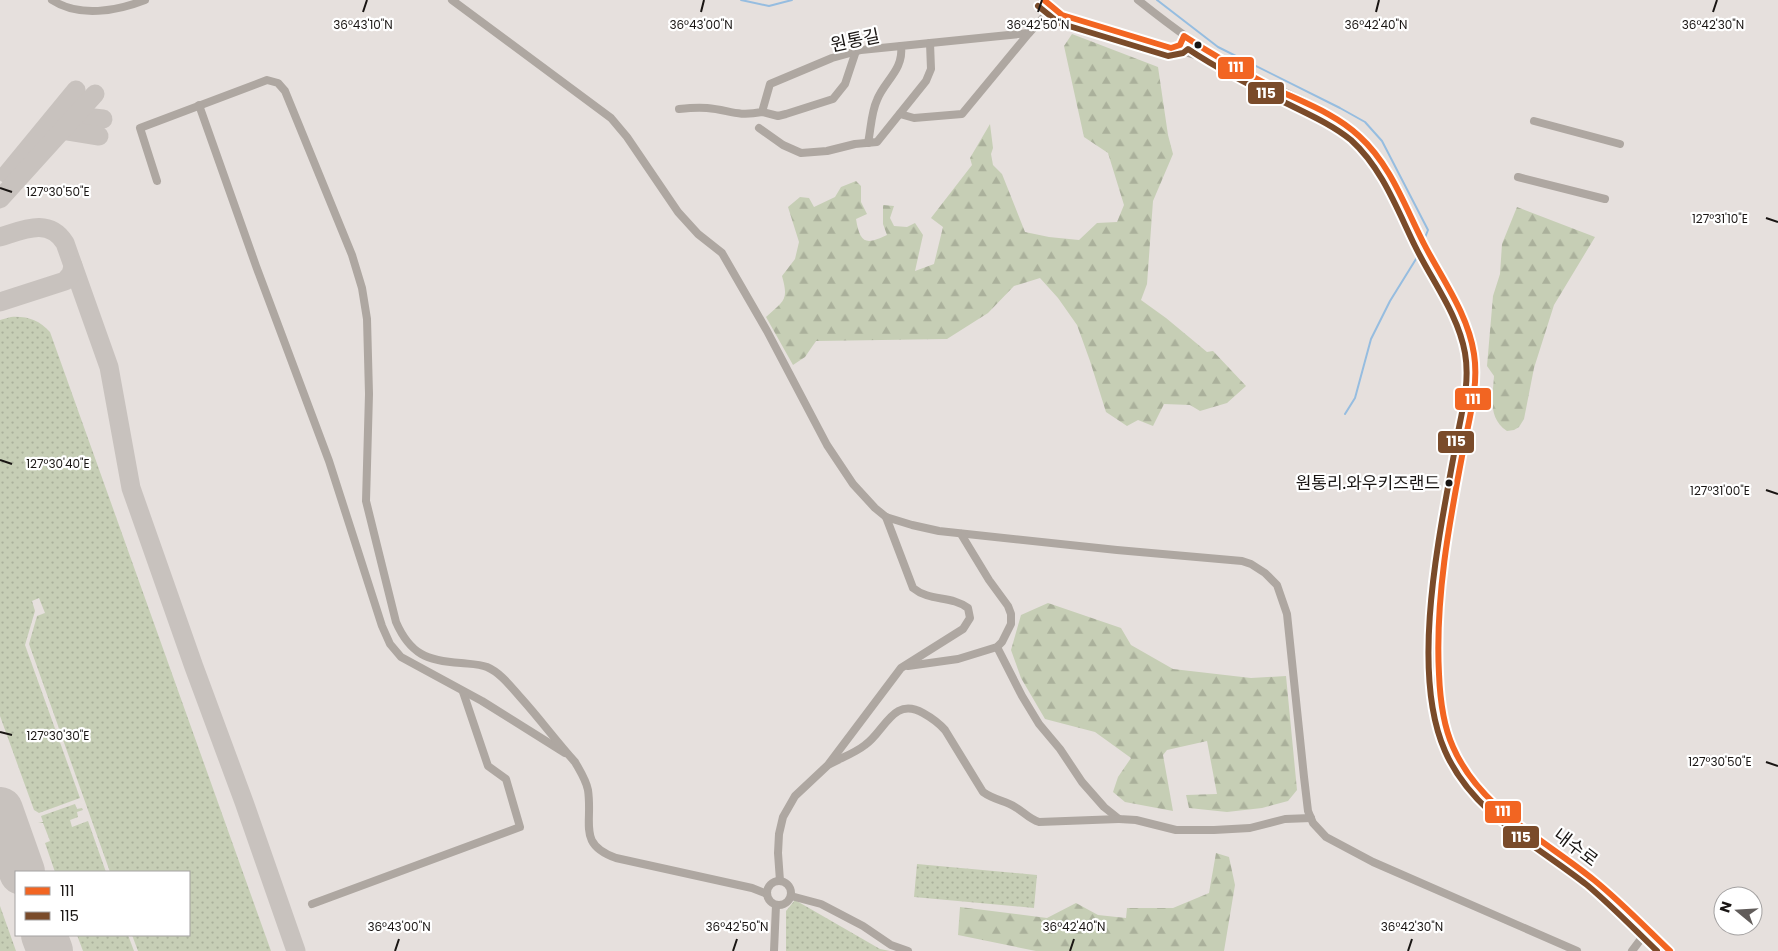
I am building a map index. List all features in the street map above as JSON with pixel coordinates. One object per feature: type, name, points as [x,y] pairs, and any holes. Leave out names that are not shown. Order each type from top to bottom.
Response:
[{"type":"street","points":[[52,0],[71,8],[107,11],[145,0]]},
{"type":"street","points":[[452,0],[611,118],[628,137],[678,212],[698,234],[722,253],[767,331],[827,446],[853,484],[875,508],[886,517],[912,525],[961,534],[1242,561],[1265,573],[1277,586],[1287,614],[1308,812],[1313,824],[1326,836],[1373,862],[1577,951]]},
{"type":"street","points":[[1044,0],[1062,15],[1076,20],[1234,67]]},
{"type":"street","points":[[1138,0],[1184,36],[1234,67]]},
{"type":"street","points":[[900,114],[914,118],[962,114],[1052,8]]},
{"type":"street","name":"원통길","points":[[762,112],[770,84],[832,58],[856,51],[1029,33]]},
{"type":"street","points":[[1171,48],[1180,45],[1184,36]]},
{"type":"street","points":[[759,128],[783,145],[801,153],[827,151],[855,144],[877,142],[926,81],[931,68],[930,44]]},
{"type":"street","points":[[868,143],[876,102],[896,71],[902,51],[901,46]]},
{"type":"street","points":[[679,109],[708,108],[736,114],[748,115],[762,112],[778,116],[833,99],[845,84],[856,51]]},
{"type":"street","name":"내수로","points":[[1234,67],[1328,114],[1361,138],[1381,162],[1401,197],[1464,322],[1470,339],[1475,369],[1474,393],[1450,524],[1438,620],[1438,683],[1445,724],[1453,748],[1468,775],[1481,791],[1509,816],[1600,884],[1670,951]]},
{"type":"street","points":[[157,181],[140,128],[267,80],[278,83],[285,91],[352,255],[362,288],[367,319],[369,394],[366,501],[396,622],[402,637],[414,650],[428,658],[440,662],[477,664],[487,667],[506,681],[543,723],[583,777],[588,788],[590,837],[594,847],[602,853],[616,858],[752,888],[767,894]]},
{"type":"street","points":[[199,105],[329,461],[382,626],[390,644],[401,657],[463,692],[482,700],[568,755]]},
{"type":"street","points":[[1534,121],[1620,144]]},
{"type":"street","points":[[1518,177],[1606,199]]},
{"type":"street","points":[[780,882],[779,834],[783,817],[796,796],[828,765],[901,668],[963,629],[970,618],[968,608],[960,602],[926,596],[913,588],[886,517]]},
{"type":"street","points":[[901,668],[958,658],[997,646],[1002,642],[1009,629],[1011,614],[1008,606],[989,580],[961,534]]},
{"type":"street","points":[[997,646],[1022,696],[1039,724],[1060,749],[1082,782],[1104,808],[1119,819]]},
{"type":"street","points":[[312,904],[520,827],[506,779],[488,766],[463,692]]},
{"type":"street","points":[[828,765],[865,745],[893,715],[902,708],[910,708],[937,721],[945,730],[982,792],[992,799],[1014,806],[1032,820],[1039,822],[1119,819],[1136,820],[1176,830],[1214,830],[1250,828],[1285,819],[1311,818]]},
{"type":"street","points":[[780,882],[787,885],[791,896],[784,904],[776,905],[769,901],[767,894],[769,886],[772,883],[780,882]]},
{"type":"street","points":[[791,896],[821,904],[863,926],[891,945],[908,951]]},
{"type":"street","points":[[774,951],[776,905]]},
{"type":"street","points":[[1632,951],[1647,931]]},
{"type":"green space","points":[[1072,34],[1158,67],[1168,135],[1173,154],[1153,201],[1147,284],[1141,300],[1207,352],[1213,351],[1246,386],[1227,403],[1200,411],[1190,405],[1164,404],[1153,426],[1138,420],[1127,426],[1106,412],[1077,325],[1058,298],[1040,278],[1014,286],[988,313],[947,339],[816,341],[805,357],[793,365],[766,317],[781,303],[785,295],[782,276],[795,259],[799,242],[788,207],[800,197],[809,198],[814,207],[835,197],[841,187],[856,181],[861,186],[861,202],[867,214],[856,219],[862,238],[869,241],[887,235],[883,224],[883,205],[894,206],[890,218],[894,226],[907,227],[915,223],[923,235],[915,271],[934,264],[943,227],[931,218],[972,165],[970,158],[990,124],[993,165],[1002,174],[1025,232],[1079,240],[1097,223],[1117,222],[1124,205],[1108,153],[1084,137],[1064,46]]},
{"type":"green space","points":[[1517,207],[1595,237],[1554,305],[1534,368],[1524,419],[1519,427],[1507,431],[1496,419],[1494,413],[1492,398],[1494,376],[1487,366],[1493,296],[1500,274],[1502,244]]},
{"type":"green space","points":[[22,317],[42,324],[50,332],[271,951],[138,951],[132,936],[190,936],[190,871],[110,871],[29,644],[37,616],[45,613],[39,598],[32,601],[35,611],[25,645],[80,798],[39,813],[34,810],[0,716],[0,320]]},
{"type":"green space","points":[[1048,603],[1121,628],[1131,645],[1173,669],[1251,678],[1286,676],[1297,790],[1288,801],[1262,808],[1227,812],[1189,808],[1186,795],[1217,794],[1207,741],[1167,750],[1163,755],[1173,811],[1125,802],[1113,792],[1118,777],[1131,758],[1095,732],[1045,719],[1021,678],[1011,650],[1021,615]]},
{"type":"green space","points":[[75,804],[77,809],[82,808],[83,810],[77,812],[78,817],[70,820],[72,827],[88,821],[106,871],[55,871],[45,843],[50,841],[43,823],[38,823],[43,822],[41,816]]},
{"type":"green space","points":[[1216,853],[1229,857],[1235,885],[1224,951],[1036,951],[958,935],[960,907],[1047,918],[1076,903],[1098,915],[1126,918],[1127,908],[1173,908],[1209,893]]},
{"type":"green space","points":[[917,864],[1037,875],[1034,908],[914,897]]},
{"type":"green space","points":[[795,900],[880,949],[890,951],[786,951],[786,911]]},
{"type":"green space","points":[[0,906],[16,951],[0,951]]},
{"type":"green space","points":[[77,936],[128,936],[134,951],[83,951]]},
{"type":"waterway","points":[[741,0],[769,6],[792,0]]},
{"type":"waterway","points":[[1157,0],[1218,47],[1365,122],[1382,141],[1428,230],[1424,240]]},
{"type":"waterway","points":[[1345,414],[1355,398],[1371,339],[1421,247]]},
{"type":"taxiway","points":[[7,174],[76,90]]},
{"type":"taxiway","points":[[0,199],[95,94]]},
{"type":"taxiway","points":[[67,117],[103,119]]},
{"type":"taxiway","points":[[53,131],[62,130],[99,136]]},
{"type":"taxiway","points":[[0,237],[26,229],[43,228],[59,235],[65,243],[109,367],[131,488],[296,951]]},
{"type":"taxiway","points":[[0,302],[65,281],[71,274],[73,266]]},
{"type":"runway","points":[[0,810],[22,871]]},
{"type":"runway","points":[[44,936],[50,951]]},
{"type":"transit line","name":"111","points":[[1044,0],[1062,15],[1171,48],[1180,45],[1184,36],[1246,73],[1323,111],[1351,129],[1370,147],[1389,173],[1424,244],[1454,297],[1471,339],[1474,354],[1474,390],[1448,534],[1439,618],[1440,693],[1444,721],[1450,739],[1465,769],[1497,806],[1515,822],[1594,880],[1670,951]]},
{"type":"transit line","name":"115","points":[[1038,6],[1059,23],[1168,56],[1183,53],[1188,49],[1234,76],[1335,128],[1351,140],[1372,163],[1451,311],[1462,339],[1465,353],[1467,378],[1464,404],[1441,524],[1431,604],[1430,683],[1435,719],[1445,751],[1457,773],[1488,810],[1587,885],[1657,951]]},
{"type":"place","name":"원통리.와우키즈랜드","points":[[1449,483]]}]
